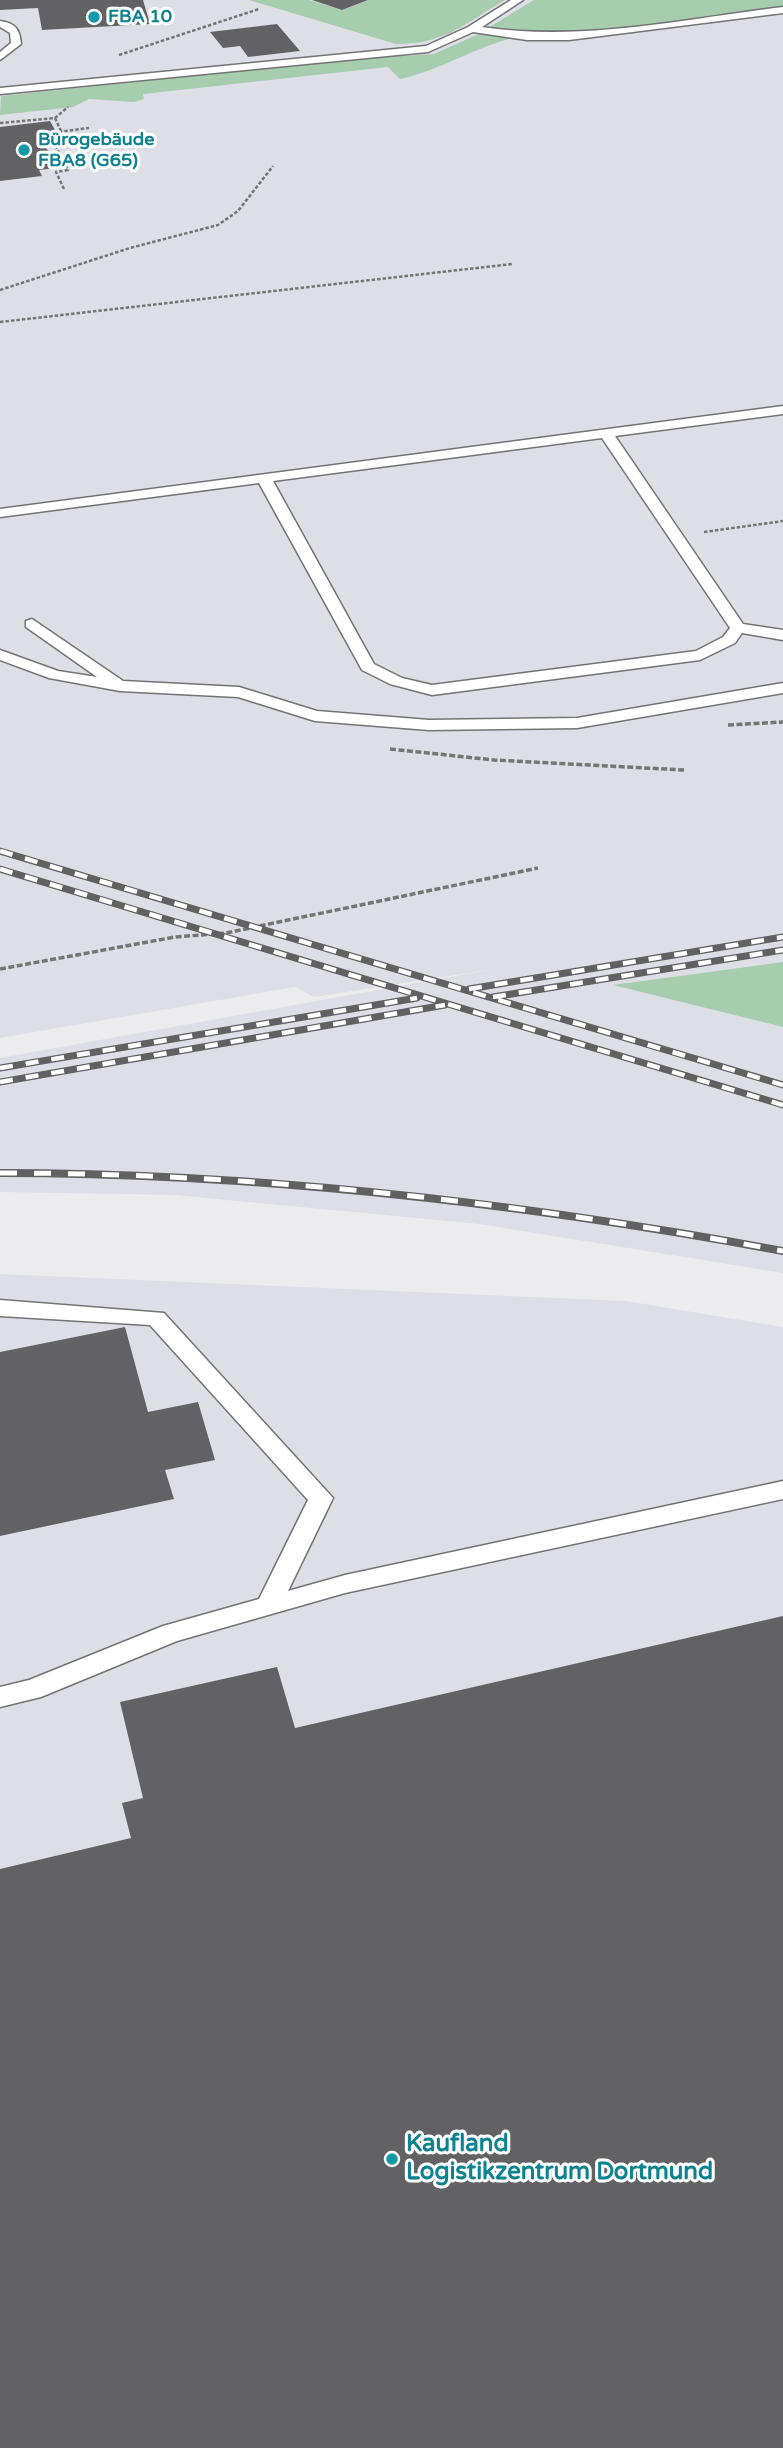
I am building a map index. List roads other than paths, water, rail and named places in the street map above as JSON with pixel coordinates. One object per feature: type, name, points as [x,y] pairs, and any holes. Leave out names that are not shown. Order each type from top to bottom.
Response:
[{"type":"lane","points":[[0,91],[73,86],[428,49],[472,29],[518,0]]},
{"type":"lane","points":[[472,29],[527,37],[569,37],[783,10]]},
{"type":"lane","points":[[0,24],[8,25],[15,32],[16,44],[0,57]]},
{"type":"lane","points":[[0,513],[783,410]]},
{"type":"lane","points":[[606,434],[738,628],[783,635]]},
{"type":"lane","points":[[264,479],[368,667],[396,681],[432,690],[700,655],[729,640],[738,628]]},
{"type":"lane","points":[[32,624],[120,686]]},
{"type":"lane","points":[[8,658],[61,644]]},
{"type":"lane","points":[[8,658],[55,675],[120,686],[239,692],[315,716],[429,725],[577,723],[783,688]]},
{"type":"lane","points":[[0,1308],[156,1318],[321,1497],[268,1606]]},
{"type":"lane","points":[[0,1698],[32,1690],[172,1633],[345,1584],[783,1490]]},
{"type":"railway","points":[[0,851],[783,1085]]},
{"type":"railway","points":[[0,869],[783,1105]]},
{"type":"railway","points":[[469,989],[783,937]]},
{"type":"railway","points":[[493,997],[783,950]]},
{"type":"railway","points":[[0,1068],[417,998]]},
{"type":"railway","points":[[0,1082],[445,1005]]},
{"type":"railway","points":[[0,1173],[197,1178],[393,1194],[588,1219],[783,1251]]},
{"type":"place","name":"FBA 10","points":[[94,17]]},
{"type":"place","name":"Bürogebäude FBA8 (G65)","points":[[24,150]]},
{"type":"place","name":"Kaufland Logistikzentrum Dortmund","points":[[392,2159]]}]
